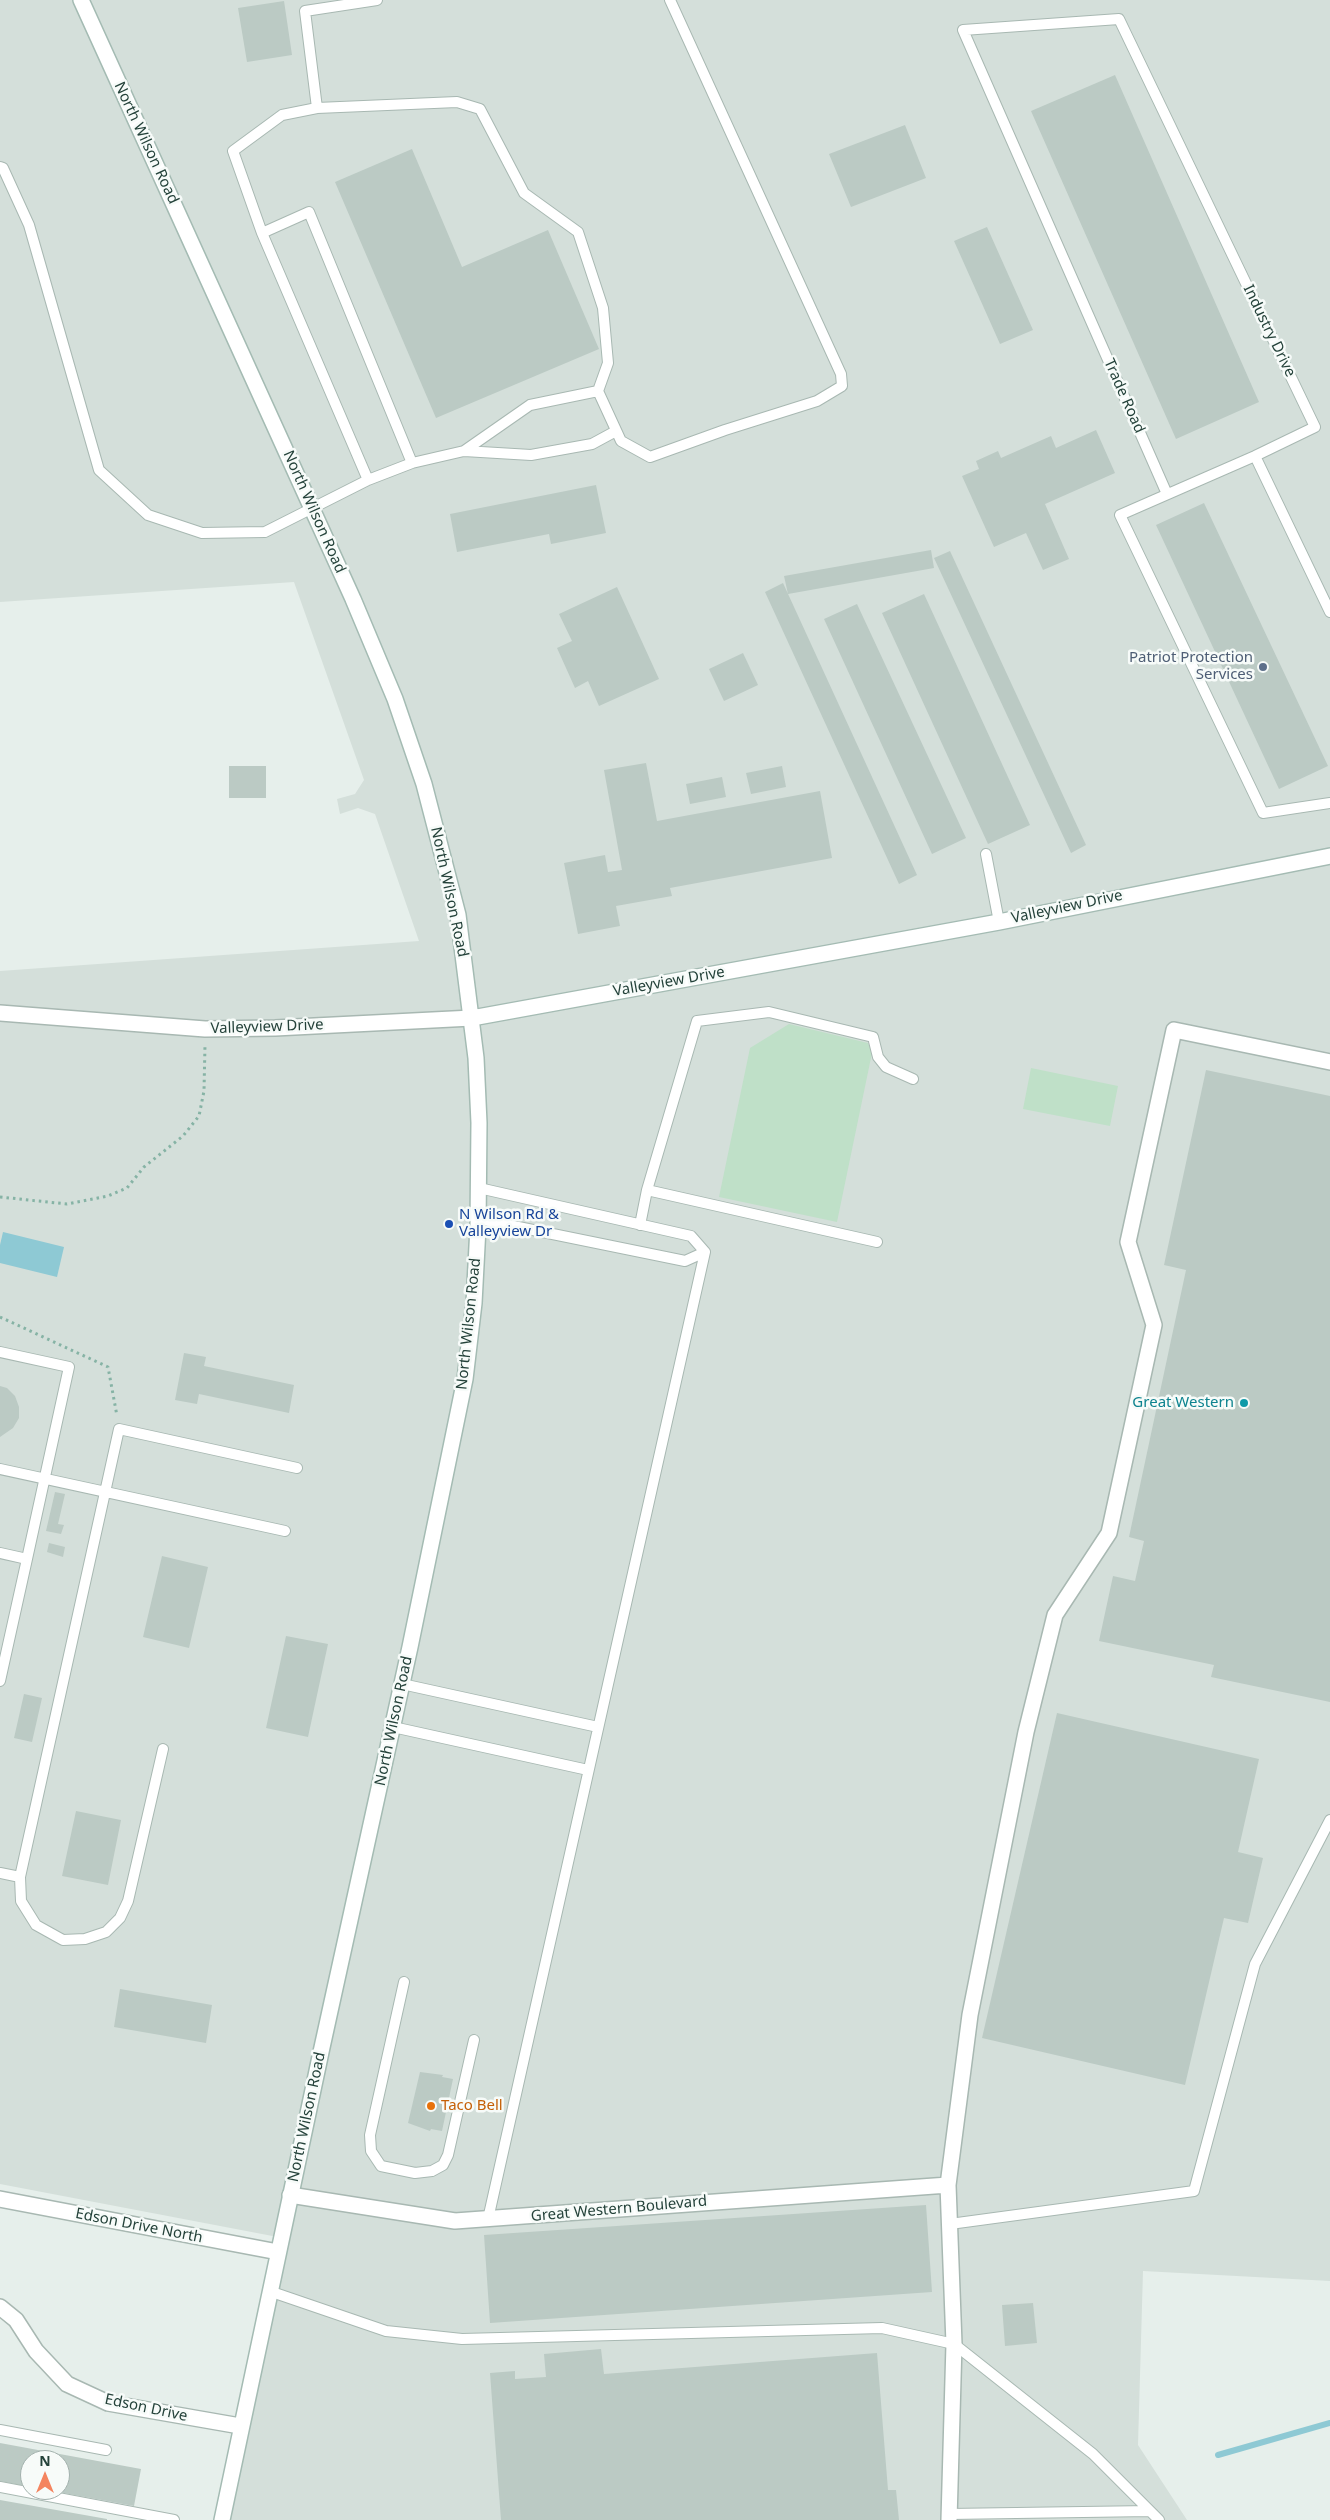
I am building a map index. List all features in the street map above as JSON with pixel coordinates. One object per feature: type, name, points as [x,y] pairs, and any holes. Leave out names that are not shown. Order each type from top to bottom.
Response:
[{"type":"street","name":"North Wilson Road","points":[[81,0],[354,599],[395,699],[424,784],[458,915],[472,1018],[479,1123],[479,1219],[474,1303],[465,1379],[393,1727],[240,2426],[222,2520]]},
{"type":"street","name":"Valleyview Drive","points":[[0,1013],[206,1029],[276,1028],[472,1018],[999,922],[1330,856]]},
{"type":"street","points":[[949,2517],[954,2344],[948,2186],[970,2015],[1026,1732],[1055,1615],[1109,1533],[1154,1325],[1128,1242],[1174,1030],[1330,1062]]},
{"type":"street","name":"Great Western Boulevard","points":[[290,2195],[455,2221],[948,2186]]},
{"type":"street","name":"Edson Drive North","points":[[0,2199],[278,2252]]},
{"type":"street","name":"Edson Drive","points":[[0,2307],[16,2320],[36,2351],[67,2384],[108,2403],[240,2426]]},
{"type":"lane","points":[[317,108],[305,11],[377,0]]},
{"type":"lane","points":[[368,480],[262,233],[233,151],[282,115],[317,108],[457,102],[480,109],[524,194],[578,232],[603,308],[608,362],[598,392],[621,441],[650,458],[724,430],[817,401],[842,386],[841,374],[670,0]]},
{"type":"lane","name":"Industry Drive","points":[[1120,19],[1315,427],[1255,456]]},
{"type":"lane","name":"Trade Road","points":[[1120,19],[963,30],[1167,494]]},
{"type":"lane","points":[[0,167],[3,168],[29,225],[100,470],[148,515],[202,533],[264,532],[368,480],[412,463],[464,451],[531,455],[592,444],[616,431]]},
{"type":"lane","points":[[262,233],[309,212],[412,463]]},
{"type":"lane","points":[[464,451],[530,405],[598,392]]},
{"type":"lane","points":[[1330,612],[1255,456],[1120,515],[1263,813],[1330,803]]},
{"type":"lane","points":[[986,854],[999,922]]},
{"type":"lane","points":[[640,1225],[647,1190],[697,1021],[769,1012],[872,1037],[878,1057],[886,1067],[913,1079]]},
{"type":"lane","points":[[479,1188],[691,1236],[705,1252]]},
{"type":"lane","points":[[647,1190],[877,1242]]},
{"type":"lane","points":[[479,1219],[685,1261],[705,1252]]},
{"type":"lane","points":[[488,2219],[705,1252]]},
{"type":"lane","points":[[0,1352],[69,1367],[0,1681]]},
{"type":"lane","points":[[163,1749],[128,1900],[120,1918],[106,1932],[85,1939],[63,1940],[36,1925],[22,1901],[20,1877],[119,1429],[297,1468]]},
{"type":"lane","points":[[0,1469],[285,1531]]},
{"type":"lane","points":[[0,1553],[27,1559]]},
{"type":"lane","points":[[402,1684],[598,1727]]},
{"type":"lane","points":[[393,1727],[588,1770]]},
{"type":"lane","points":[[950,2224],[1194,2191],[1255,1964],[1330,1820]]},
{"type":"lane","points":[[0,1873],[20,1877]]},
{"type":"lane","points":[[404,1982],[370,2135],[371,2151],[381,2166],[415,2173],[432,2171],[443,2165],[448,2155],[474,2040]]},
{"type":"lane","points":[[270,2291],[386,2331],[462,2339],[882,2328],[954,2344],[1092,2454],[1159,2520]]},
{"type":"lane","points":[[0,2430],[106,2450]]},
{"type":"lane","points":[[0,2487],[174,2520]]},
{"type":"lane","points":[[949,2517],[1150,2511]]},
{"type":"path","points":[[0,1197],[67,1204],[108,1196],[127,1188],[144,1167],[184,1136],[199,1116],[204,1091],[206,1029]]},
{"type":"shaded area","points":[[0,0],[1330,0],[1330,2281],[1143,2271],[1138,2445],[1187,2520],[226,2520],[283,2238],[0,2184],[0,971],[419,941],[375,814],[358,808],[340,814],[337,799],[355,794],[364,780],[294,582],[0,602]]},
{"type":"green space","points":[[789,1024],[868,1043],[872,1053],[837,1222],[719,1197],[750,1048]]},
{"type":"green space","points":[[1031,1068],[1118,1086],[1110,1126],[1023,1109]]},
{"type":"water","points":[[3,1232],[64,1247],[57,1277],[0,1263],[0,1245]]},
{"type":"building","points":[[284,1],[292,55],[247,62],[238,8]]},
{"type":"building","points":[[1115,75],[1259,402],[1176,439],[1031,111]]},
{"type":"building","points":[[905,125],[926,178],[851,207],[829,154]]},
{"type":"building","points":[[412,149],[462,267],[548,230],[599,349],[436,418],[335,182]]},
{"type":"building","points":[[987,227],[1033,330],[1000,344],[954,241]]},
{"type":"building","points":[[1096,430],[1115,473],[1045,504],[1069,559],[1043,570],[1026,533],[994,547],[962,476],[979,469],[976,461],[998,451],[1001,458],[1051,436],[1056,448]]},
{"type":"building","points":[[596,485],[606,533],[551,544],[549,534],[457,552],[450,514]]},
{"type":"building","points":[[1204,503],[1328,766],[1279,789],[1156,525]]},
{"type":"building","points":[[931,550],[934,568],[788,594],[784,576]]},
{"type":"building","points":[[950,551],[1086,845],[1071,853],[934,558]]},
{"type":"building","points":[[783,583],[917,875],[899,884],[765,592]]},
{"type":"building","points":[[617,587],[659,679],[599,706],[588,681],[575,688],[557,648],[572,641],[559,614]]},
{"type":"building","points":[[924,594],[1030,825],[988,844],[882,613]]},
{"type":"building","points":[[857,604],[966,838],[932,854],[824,619]]},
{"type":"building","points":[[743,653],[758,685],[724,701],[709,669]]},
{"type":"building","points":[[646,763],[657,821],[820,791],[832,858],[670,888],[672,896],[616,906],[620,926],[578,934],[564,863],[605,855],[608,872],[622,870],[604,770]]},
{"type":"building","points":[[229,766],[266,766],[266,798],[229,798]]},
{"type":"building","points":[[782,766],[786,787],[751,794],[746,773]]},
{"type":"building","points":[[722,777],[726,797],[690,804],[686,784]]},
{"type":"building","name":"Great Western","points":[[1206,1070],[1330,1096],[1330,1702],[1211,1677],[1214,1665],[1099,1641],[1113,1576],[1135,1581],[1144,1541],[1129,1537],[1186,1270],[1164,1265]]},
{"type":"building","points":[[184,1353],[206,1357],[204,1366],[294,1385],[289,1413],[199,1394],[197,1404],[175,1400]]},
{"type":"building","points":[[0,1386],[7,1388],[15,1396],[19,1407],[19,1418],[13,1428],[0,1437]]},
{"type":"building","points":[[55,1492],[65,1494],[58,1524],[64,1525],[61,1534],[46,1531]]},
{"type":"building","points":[[49,1543],[65,1547],[63,1557],[47,1552]]},
{"type":"building","points":[[162,1556],[208,1567],[189,1648],[143,1637]]},
{"type":"building","points":[[286,1636],[328,1644],[308,1737],[266,1728]]},
{"type":"building","points":[[24,1694],[42,1698],[32,1742],[14,1738]]},
{"type":"building","points":[[1057,1713],[1259,1759],[1238,1852],[1263,1858],[1248,1923],[1224,1918],[1185,2085],[982,2038]]},
{"type":"building","points":[[76,1811],[121,1820],[108,1885],[62,1876]]},
{"type":"building","points":[[120,1989],[212,2005],[206,2043],[114,2027]]},
{"type":"building","name":"Taco Bell","points":[[420,2072],[443,2075],[442,2077],[453,2079],[442,2131],[431,2129],[430,2131],[408,2123]]},
{"type":"building","points":[[926,2205],[932,2292],[490,2323],[484,2235]]},
{"type":"building","points":[[1033,2303],[1037,2343],[1005,2346],[1002,2305]]},
{"type":"building","points":[[601,2349],[604,2374],[877,2353],[888,2490],[896,2490],[899,2520],[501,2520],[490,2373],[515,2371],[515,2379],[546,2377],[544,2354]]},
{"type":"building","points":[[0,2443],[38,2450],[20,2450],[20,2485],[0,2481]]},
{"type":"building","points":[[70,2456],[141,2469],[134,2506],[70,2494]]},
{"type":"building","points":[[0,2500],[107,2519],[107,2520],[0,2520]]},
{"type":"waterway","points":[[1218,2455],[1330,2423]]},
{"type":"place","name":"Patriot Protection Services","points":[[1263,667]]},
{"type":"place","name":"N Wilson Rd & Valleyview Dr","points":[[449,1224]]},
{"type":"place","name":"Great Western","points":[[1244,1403]]},
{"type":"place","name":"Taco Bell","points":[[431,2106]]}]
